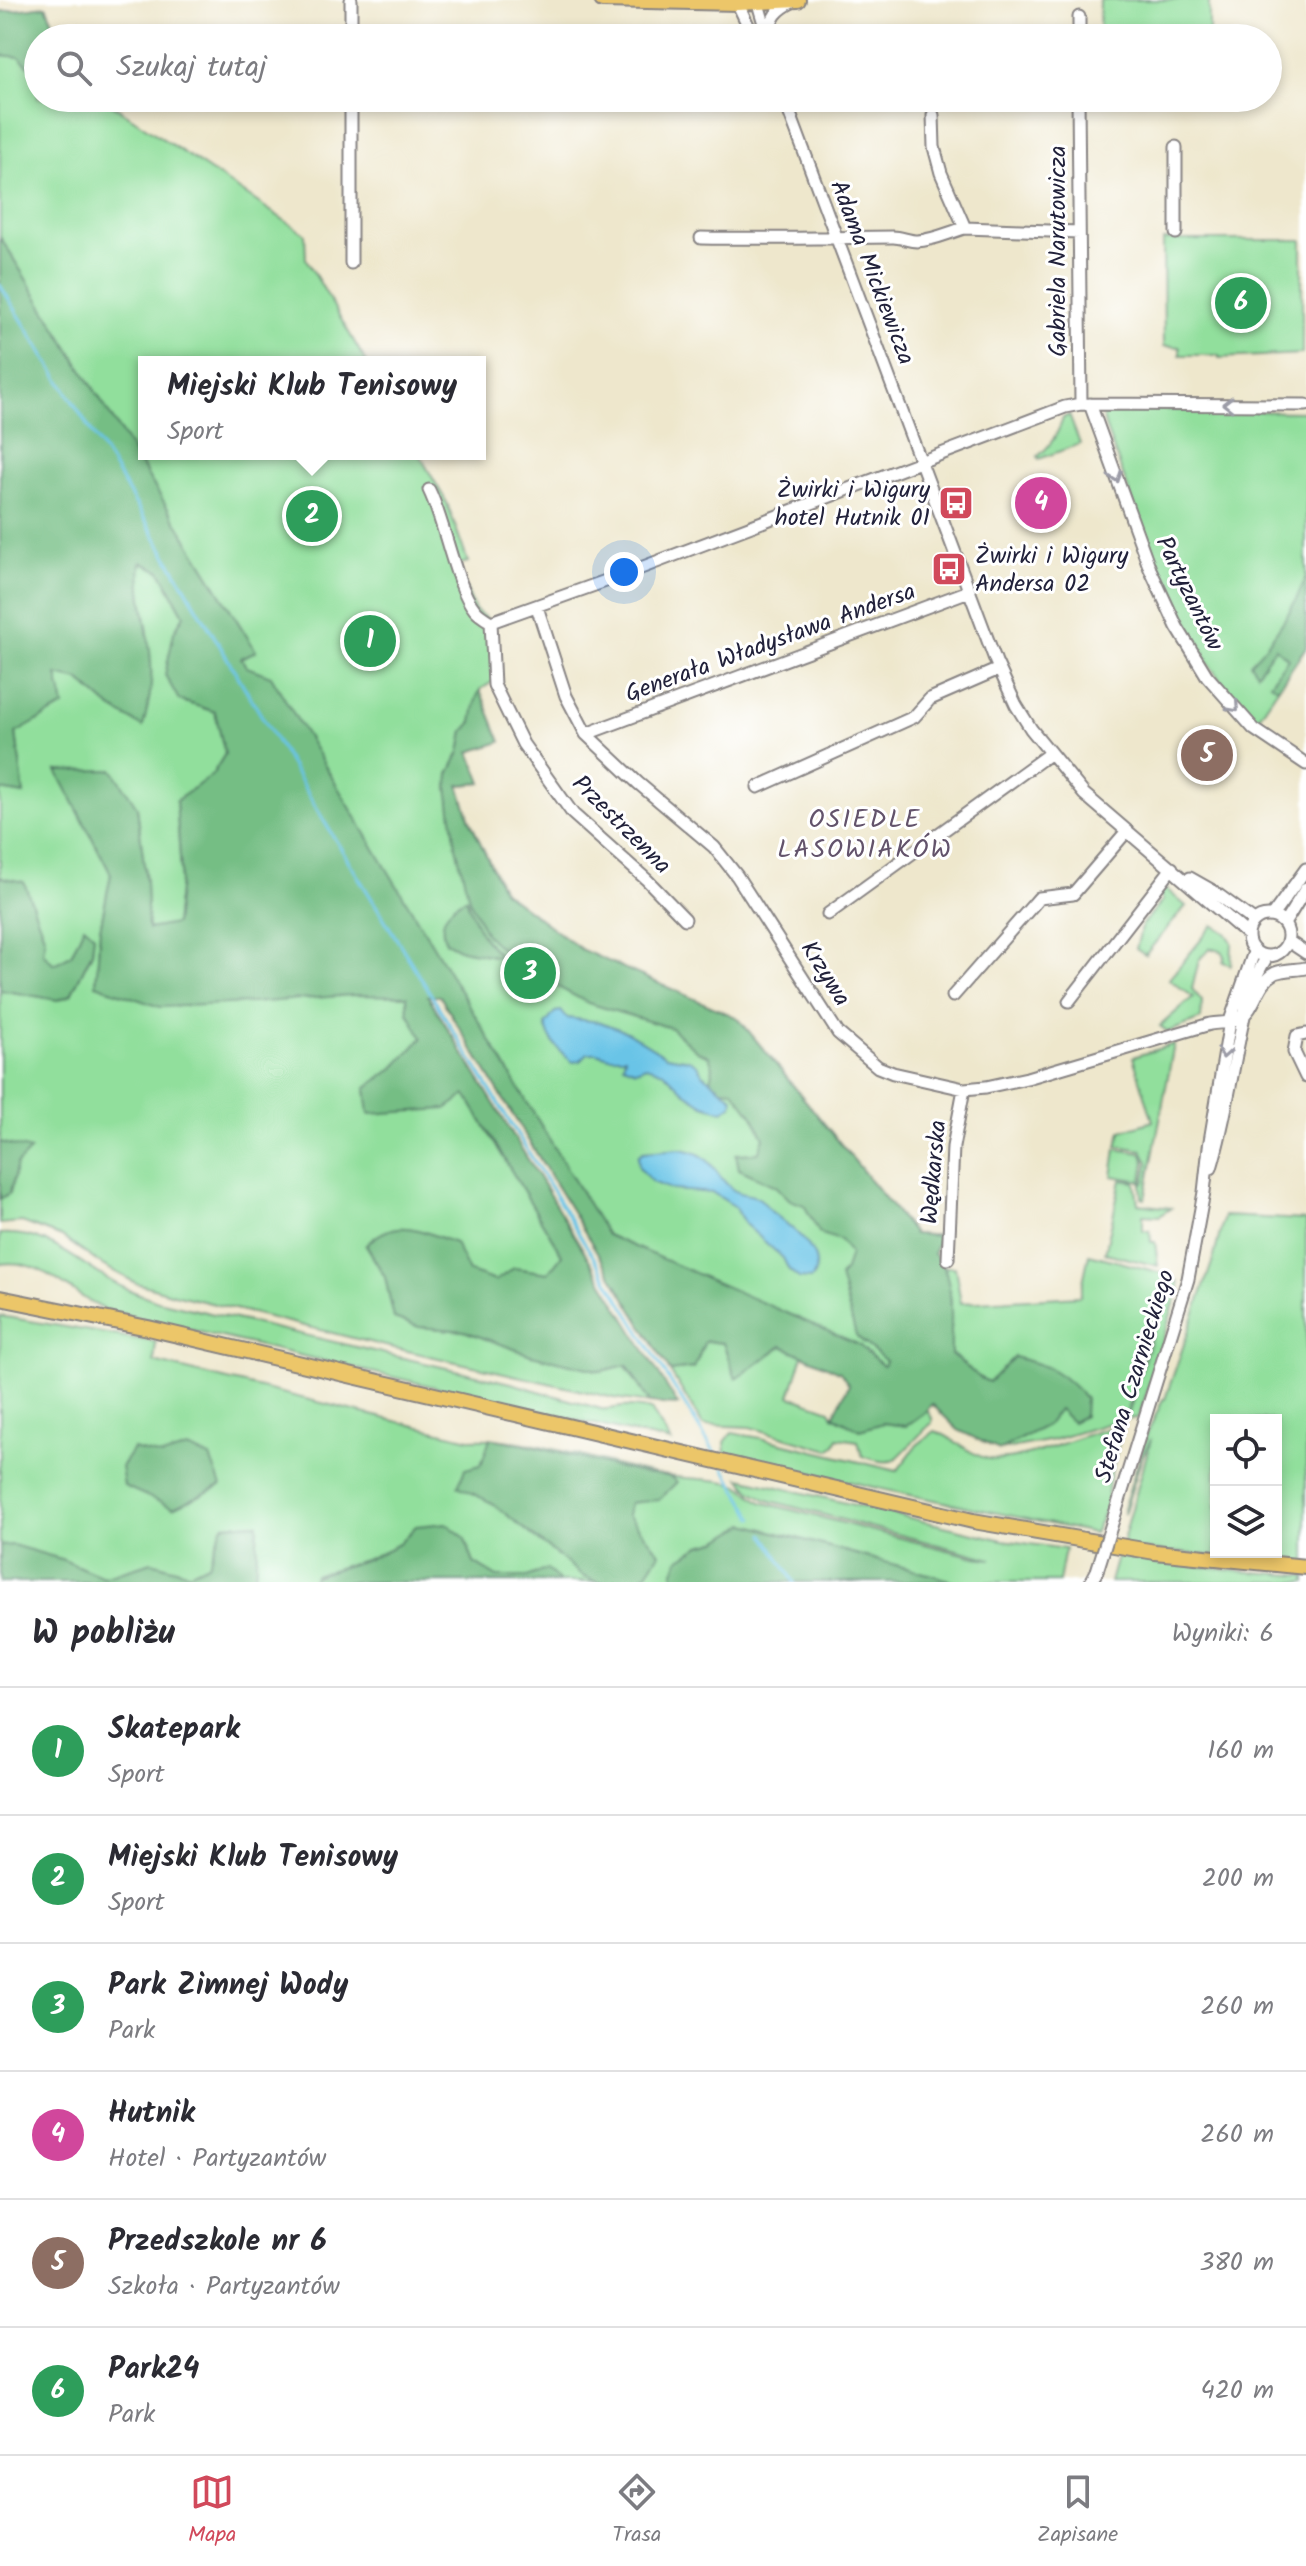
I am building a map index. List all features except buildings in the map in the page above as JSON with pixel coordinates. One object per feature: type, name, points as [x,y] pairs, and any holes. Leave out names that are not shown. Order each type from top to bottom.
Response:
[{"type":"main road","points":[[602,0],[797,0]]},
{"type":"main road","points":[[0,1298],[122,1322],[962,1518],[1092,1543],[1188,1557],[1306,1567]]},
{"type":"street","points":[[351,0],[351,24]]},
{"type":"street","points":[[771,24],[778,9],[797,0]]},
{"type":"street","points":[[737,1],[748,24]]},
{"type":"street","points":[[757,1],[764,24]]},
{"type":"street","points":[[1079,17],[1079,24]]},
{"type":"street","points":[[351,112],[351,263]]},
{"type":"street","name":"Adama Mickiewicza","points":[[789,112],[969,591],[1016,705],[1049,754],[1084,794],[1172,868]]},
{"type":"street","name":"Gabriela Narutowicza","points":[[1078,112],[1085,404]]},
{"type":"street","points":[[933,115],[934,147],[941,173],[965,228]]},
{"type":"street","points":[[1176,147],[1176,233]]},
{"type":"street","points":[[701,238],[899,237],[915,241],[943,237],[965,228],[1079,232]]},
{"type":"street","points":[[429,490],[460,580],[475,610],[491,622],[1057,409],[1085,404],[1306,405]]},
{"type":"street","name":"Partyzantów","points":[[1085,404],[1150,569],[1177,627],[1207,676],[1254,729],[1306,764]]},
{"type":"street","name":"Generała Władysława Andersa","points":[[586,734],[969,591]]},
{"type":"street","name":"Krzywa","points":[[537,607],[566,696],[586,734],[722,857],[745,887],[838,1033],[878,1067],[964,1089],[986,1087],[1244,1015]]},
{"type":"street","name":"Przestrzenna","points":[[491,622],[494,685],[523,744],[573,814],[647,880],[685,919]]},
{"type":"street","points":[[758,787],[914,717],[930,699],[999,669]]},
{"type":"street","points":[[828,914],[1049,754]]},
{"type":"street","points":[[953,996],[1039,898],[1073,894],[1127,831]]},
{"type":"street","points":[[1172,868],[1213,891],[1254,921]]},
{"type":"street","points":[[1172,868],[1247,934]]},
{"type":"street","points":[[1069,1001],[1172,868]]},
{"type":"street","points":[[1272,916],[1306,869]]},
{"type":"street","points":[[1284,924],[1306,888]]},
{"type":"street","points":[[1306,953],[1288,941],[1284,924],[1272,916],[1254,921],[1247,934],[1254,952],[1306,967]]},
{"type":"street","points":[[1272,956],[1288,941]]},
{"type":"street","name":"Stefana Czarnieckiego","points":[[1095,1578],[1191,1266],[1230,1021],[1254,952]]},
{"type":"street","name":"Stefana Czarnieckiego","points":[[1204,1192],[1219,1141],[1252,986],[1272,956]]},
{"type":"street","points":[[1244,1015],[1269,977],[1284,970],[1306,967]]},
{"type":"street","points":[[1306,1034],[1297,1036],[1294,1052],[1306,1077]]},
{"type":"street","name":"Wędkarska","points":[[948,1259],[953,1147],[964,1089]]},
{"type":"green space","points":[[1100,0],[1209,0],[1209,24],[1099,24]]},
{"type":"green space","points":[[46,6],[54,24],[24,24],[24,112],[123,112],[305,234],[306,259],[363,356],[138,356],[138,460],[422,460],[447,503],[468,562],[456,565],[475,610],[491,622],[494,681],[480,690],[501,742],[470,752],[482,783],[459,785],[470,821],[503,891],[582,950],[738,1018],[914,1234],[941,1236],[882,1371],[592,1243],[233,660],[256,651],[0,237],[0,12]]},
{"type":"green space","points":[[46,6],[54,24],[24,24],[24,61],[19,57],[0,55],[0,12]]},
{"type":"green space","points":[[0,237],[256,651],[241,658],[247,667],[271,676],[607,1235],[858,1344],[883,1366],[886,1361],[856,1336],[840,1277],[850,1253],[840,1240],[820,1234],[804,1205],[790,1200],[776,1186],[739,1169],[736,1154],[758,1153],[764,1138],[753,1116],[733,1090],[722,1089],[710,1080],[713,1067],[709,1056],[697,1051],[671,1028],[588,1003],[554,985],[507,955],[486,935],[469,899],[456,847],[448,788],[449,774],[460,752],[464,731],[472,722],[480,690],[501,742],[470,752],[482,783],[459,785],[470,821],[503,891],[582,950],[738,1018],[914,1234],[941,1236],[933,1254],[941,1262],[949,1286],[951,1354],[989,1382],[1014,1357],[1046,1367],[1068,1381],[1085,1398],[1084,1416],[1072,1422],[1059,1409],[1047,1425],[999,1450],[958,1430],[932,1404],[906,1426],[883,1423],[860,1430],[833,1416],[849,1385],[840,1372],[782,1346],[736,1379],[723,1343],[705,1341],[694,1368],[670,1371],[440,996],[428,996],[678,1405],[650,1403],[627,1365],[601,1371],[531,1355],[464,1331],[419,1327],[394,1318],[385,1277],[366,1245],[388,1230],[420,1230],[455,1243],[469,1272],[495,1281],[514,1268],[548,1273],[562,1255],[466,1095],[446,1109],[369,1114],[366,1088],[394,1068],[422,1038],[408,1012],[407,996],[354,995],[160,1007],[96,985],[100,929],[111,874],[57,771],[113,770],[137,807],[148,929],[175,924],[181,872],[176,801],[212,775],[225,754],[215,712],[179,700],[165,675],[174,632],[184,615],[160,571],[141,562],[141,592],[151,668],[150,694],[143,727],[110,707],[79,680],[57,675],[64,706],[16,733],[24,794],[0,790]]},
{"type":"green space","points":[[1163,240],[1302,240],[1302,354],[1219,358],[1219,355],[1180,355],[1180,347],[1164,346]]},
{"type":"green space","points":[[1107,409],[1306,412],[1306,647],[1256,721],[1221,681],[1189,637],[1157,567],[1105,426],[1102,413]]},
{"type":"green space","points":[[1069,415],[1080,444],[1039,459],[1038,456],[1054,439],[1063,418]]},
{"type":"green space","points":[[141,561],[160,571],[184,615],[174,632],[179,700],[215,712],[225,754],[212,775],[176,801],[181,872],[175,925],[147,929],[146,881],[137,807],[58,771],[111,874],[100,929],[96,985],[407,995],[408,1013],[423,1038],[394,1068],[366,1088],[369,1114],[466,1095],[562,1255],[548,1273],[514,1268],[495,1281],[366,1246],[385,1277],[394,1318],[419,1327],[464,1331],[529,1354],[601,1371],[625,1365],[650,1403],[614,1398],[381,1345],[174,1294],[136,1283],[102,1265],[62,1237],[22,1222],[0,1224],[0,990],[58,1000],[71,995],[92,953],[94,935],[84,927],[71,955],[54,965],[43,953],[45,939],[24,883],[0,877],[0,790],[24,794],[16,732],[64,706],[56,674],[79,680],[110,707],[143,726],[148,632],[139,581]]},
{"type":"green space","points":[[1306,576],[1306,647],[1278,688],[1270,683],[1288,658],[1275,648],[1257,673],[1250,663],[1282,622]]},
{"type":"green space","points":[[0,877],[24,882],[45,939],[43,953],[54,964],[71,955],[84,926],[94,935],[92,952],[71,995],[58,1000],[0,990]]},
{"type":"green space","points":[[1166,889],[1186,906],[1145,955],[1136,949],[1142,925],[1163,900],[1160,894]]},
{"type":"green space","points":[[466,898],[480,931],[504,958],[461,950],[446,942],[443,922],[449,911]]},
{"type":"green space","points":[[1213,925],[1226,933],[1232,942],[1231,965],[1223,962],[1225,956],[1222,951],[1209,948],[1199,960],[1192,989],[1202,1001],[1201,1019],[1168,1032],[1160,1026],[1193,997],[1169,979]]},
{"type":"green space","points":[[1174,1044],[1145,1199],[1142,1198],[1141,1183],[1144,1183],[1148,1162],[1142,1150],[1117,1146],[1121,1131],[1153,1121],[1133,1057]]},
{"type":"green space","points":[[0,1142],[31,1150],[17,1164],[10,1193],[0,1199]]},
{"type":"green space","points":[[1116,1149],[1141,1153],[1145,1161],[1142,1181],[1112,1176]]},
{"type":"green space","points":[[1121,1180],[1135,1182],[1138,1204],[1171,1208],[1159,1216],[1143,1215],[1143,1230],[1150,1231],[1151,1242],[1155,1242],[1158,1266],[1105,1253]]},
{"type":"green space","points":[[1224,1216],[1306,1220],[1306,1563],[1244,1558],[1282,1558],[1282,1414],[1210,1414],[1210,1555],[1121,1548],[1151,1439],[1141,1459],[1124,1514],[1123,1509],[1147,1434],[1165,1399],[1214,1257]]},
{"type":"green space","points":[[0,1234],[18,1234],[49,1243],[118,1285],[158,1301],[511,1383],[601,1409],[629,1407],[651,1410],[671,1442],[106,1310],[30,1266],[0,1264]]},
{"type":"green space","points":[[1089,1254],[1166,1274],[1124,1422],[1116,1421],[1053,1440],[999,1450],[1046,1425],[1014,1357],[989,1382],[951,1354],[951,1301],[945,1267],[955,1267],[961,1303],[1080,1296]]},
{"type":"green space","points":[[1168,1279],[1178,1281],[1179,1288],[1140,1414],[1138,1418],[1127,1419]]},
{"type":"green space","points":[[0,1316],[156,1342],[154,1362],[469,1439],[519,1442],[649,1473],[728,1482],[742,1487],[761,1502],[975,1557],[992,1559],[767,1500],[751,1491],[740,1478],[1003,1540],[1065,1549],[1059,1582],[957,1582],[746,1524],[717,1541],[700,1545],[673,1573],[677,1582],[560,1582],[547,1570],[527,1577],[497,1577],[474,1563],[464,1537],[416,1526],[399,1544],[368,1559],[314,1575],[312,1582],[255,1582],[258,1523],[223,1525],[208,1564],[190,1573],[152,1562],[103,1577],[61,1559],[0,1546]]},
{"type":"green space","points":[[705,1341],[723,1343],[736,1378],[782,1346],[803,1355],[790,1396],[830,1410],[833,1416],[860,1430],[883,1423],[906,1426],[927,1410],[932,1423],[897,1458],[886,1461],[862,1456],[858,1441],[838,1438],[829,1450],[750,1427],[703,1425],[670,1371],[694,1368]]},
{"type":"green space","points":[[1123,1427],[1109,1481],[1106,1508],[1094,1533],[726,1453],[725,1442],[732,1433],[897,1471],[917,1445],[935,1431],[978,1456],[998,1460],[1031,1454]]},
{"type":"green space","points":[[490,1438],[665,1476],[677,1482],[659,1500],[630,1503],[628,1515],[660,1553],[647,1573],[637,1582],[598,1582],[584,1577],[492,1503],[458,1486],[465,1469],[481,1465]]},
{"type":"green space","points":[[187,1448],[210,1457],[221,1486],[173,1508],[124,1486],[121,1467],[133,1449],[162,1456]]},
{"type":"green space","points":[[258,1523],[255,1582],[0,1582],[0,1546],[13,1545],[61,1559],[103,1577],[152,1562],[189,1573],[208,1564],[223,1525]]},
{"type":"green space","points":[[446,1523],[464,1537],[474,1563],[497,1577],[527,1577],[547,1569],[560,1582],[312,1582],[314,1576],[368,1559],[399,1544],[416,1526]]},
{"type":"green space","points":[[746,1524],[957,1582],[677,1582],[673,1573],[679,1559]]},
{"type":"green space","points":[[1117,1557],[1306,1576],[1306,1582],[1110,1582]]},
{"type":"water","points":[[561,1011],[567,1018],[600,1022],[627,1032],[666,1056],[689,1060],[733,1098],[732,1105],[723,1111],[704,1105],[684,1092],[664,1072],[646,1066],[636,1070],[623,1065],[625,1057],[588,1053],[580,1061],[573,1062],[556,1046],[545,1025],[555,1012]]},
{"type":"water","points":[[680,1149],[706,1159],[732,1189],[760,1199],[798,1234],[816,1261],[816,1270],[811,1279],[799,1278],[789,1270],[783,1258],[745,1224],[734,1206],[713,1193],[673,1190],[652,1182],[639,1167],[638,1156],[643,1152]]},
{"type":"waterway","points":[[0,285],[113,466],[333,836],[716,1455]]},
{"type":"waterway","points":[[724,1468],[754,1518]]},
{"type":"waterway","points":[[764,1534],[794,1582]]},
{"type":"place","name":"Park24","points":[[1241,303]]},
{"type":"place","name":"Żwirki i Wigury hotel Hutnik 01","points":[[956,503]]},
{"type":"place","name":"Hutnik","points":[[1041,503]]},
{"type":"place","name":"Miejski Klub Tenisowy","points":[[312,516]]},
{"type":"place","name":"Żwirki i Wigury Andersa 02","points":[[949,569]]},
{"type":"place","name":"Skatepark","points":[[370,641]]},
{"type":"place","name":"Przedszkole nr 6","points":[[1207,755]]},
{"type":"place","name":"Park Zimnej Wody","points":[[530,973]]},
{"type":"district","name":"OSIEDLE LASOWIAKÓW","points":[[865,833]]}]
